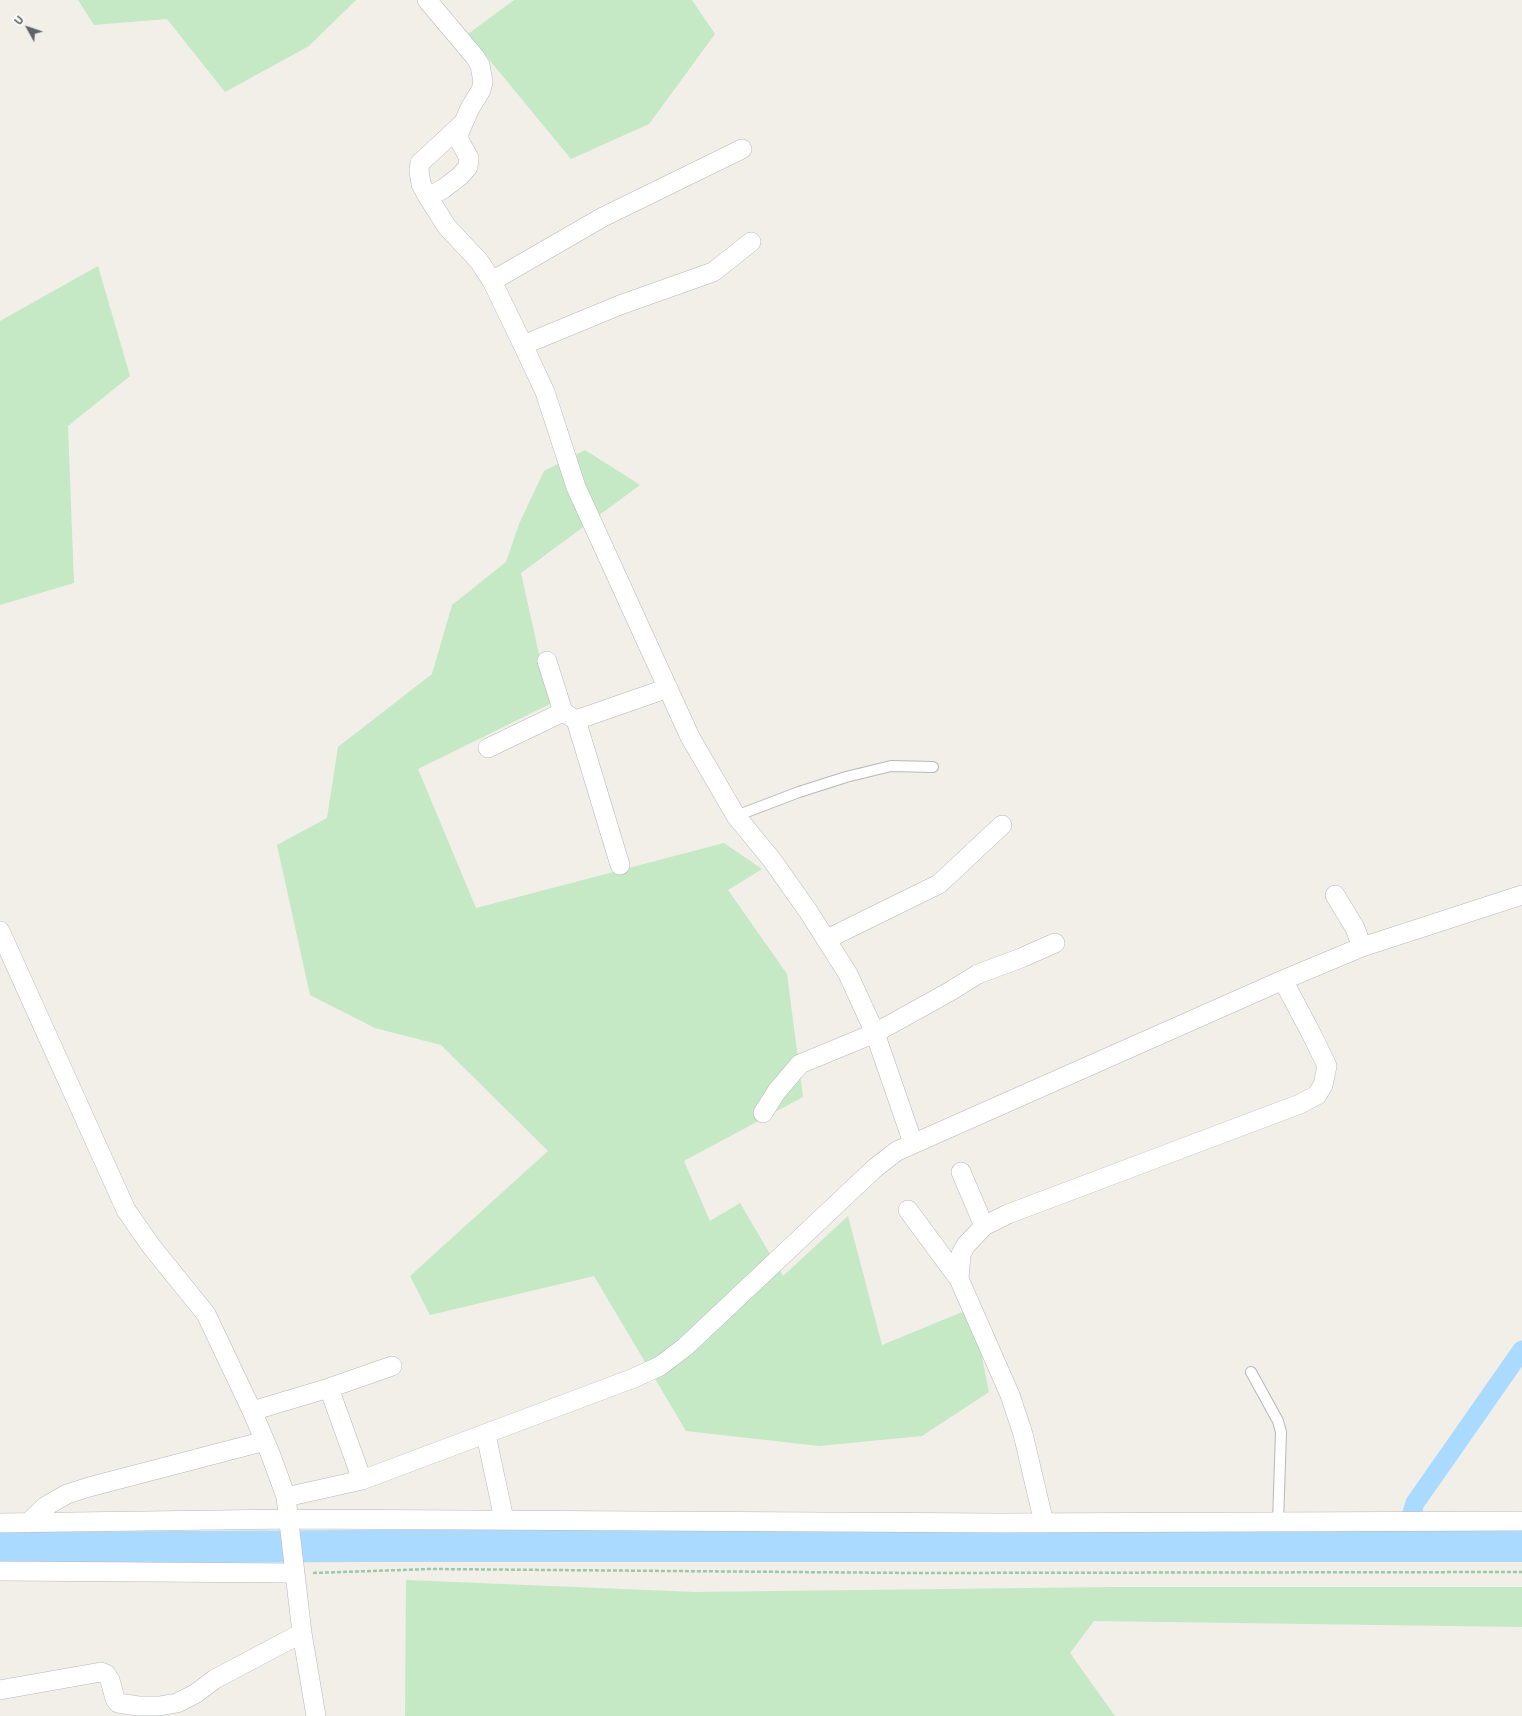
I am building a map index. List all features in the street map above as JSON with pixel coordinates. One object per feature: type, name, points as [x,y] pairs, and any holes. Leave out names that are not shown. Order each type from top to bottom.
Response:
[{"type":"street","points":[[427,0],[475,57],[483,73],[481,90],[461,125],[420,163],[419,170],[422,184],[428,197],[447,227],[479,261],[492,281],[545,392],[576,487],[690,737],[736,816],[772,860],[827,939],[848,974],[875,1033],[913,1143]]},
{"type":"street","points":[[428,197],[449,184],[468,167],[469,158],[459,140],[461,125]]},
{"type":"street","points":[[492,281],[603,217],[742,149]]},
{"type":"street","points":[[523,345],[620,305],[712,272],[751,242]]},
{"type":"street","points":[[547,661],[569,716],[620,865]]},
{"type":"street","points":[[488,748],[569,716],[668,688]]},
{"type":"street","points":[[827,939],[939,884],[1002,825]]},
{"type":"street","points":[[1335,895],[1355,928],[1362,947]]},
{"type":"street","points":[[286,1497],[362,1480],[486,1435],[634,1378],[660,1366],[685,1347],[875,1168],[897,1151],[1283,980],[1362,947],[1522,895]]},
{"type":"street","points":[[0,931],[126,1210],[150,1246],[206,1314],[252,1410],[265,1441],[286,1497],[302,1633],[316,1716]]},
{"type":"street","points":[[764,1113],[777,1091],[800,1064],[875,1033],[949,992],[978,974],[1021,958],[1055,942]]},
{"type":"street","points":[[959,1279],[961,1254],[966,1245],[984,1226],[1008,1214],[1300,1104],[1317,1095],[1322,1085],[1327,1066],[1283,980]]},
{"type":"street","points":[[961,1172],[984,1226]]},
{"type":"street","points":[[908,1210],[959,1279],[1010,1395],[1022,1434],[1044,1522]]},
{"type":"street","points":[[252,1410],[329,1388],[392,1366]]},
{"type":"street","points":[[329,1388],[362,1480]]},
{"type":"street","points":[[486,1435],[504,1520]]},
{"type":"street","points":[[28,1523],[46,1506],[67,1494],[265,1441]]},
{"type":"street","points":[[0,1523],[290,1525],[504,1520],[736,1522],[1522,1521]]},
{"type":"street","points":[[0,1571],[294,1570]]},
{"type":"street","points":[[0,1690],[101,1672],[106,1674],[110,1680],[115,1699],[118,1702],[139,1711],[177,1703],[195,1694],[215,1679],[302,1633]]},
{"type":"lane","points":[[736,816],[799,792],[846,777],[892,766],[933,767]]},
{"type":"lane","points":[[1251,1372],[1278,1421],[1281,1432],[1278,1522]]},
{"type":"path","points":[[294,1570],[430,1569],[914,1573],[1522,1572]]},
{"type":"green space","points":[[78,0],[356,0],[309,46],[225,92],[167,19],[94,25]]},
{"type":"green space","points":[[514,0],[692,0],[715,34],[649,124],[571,159],[468,34]]},
{"type":"green space","points":[[98,266],[130,376],[68,426],[74,583],[0,605],[0,321]]},
{"type":"green space","points":[[585,450],[640,485],[521,573],[550,704],[418,769],[476,908],[724,843],[762,869],[728,890],[787,974],[803,1097],[684,1161],[710,1221],[740,1203],[783,1276],[848,1216],[882,1345],[972,1308],[989,1392],[922,1436],[819,1446],[686,1431],[594,1276],[430,1315],[410,1276],[548,1151],[441,1045],[375,1028],[310,995],[277,845],[327,818],[338,747],[432,674],[452,605],[506,562],[519,524],[544,471]]},
{"type":"green space","points":[[406,1580],[695,1592],[1111,1587],[1522,1587],[1522,1627],[1094,1621],[1070,1653],[1115,1716],[405,1716]]},
{"type":"waterway","points":[[1402,1546],[1415,1503],[1522,1350]]},
{"type":"waterway","points":[[0,1548],[363,1546],[1522,1546]]}]
